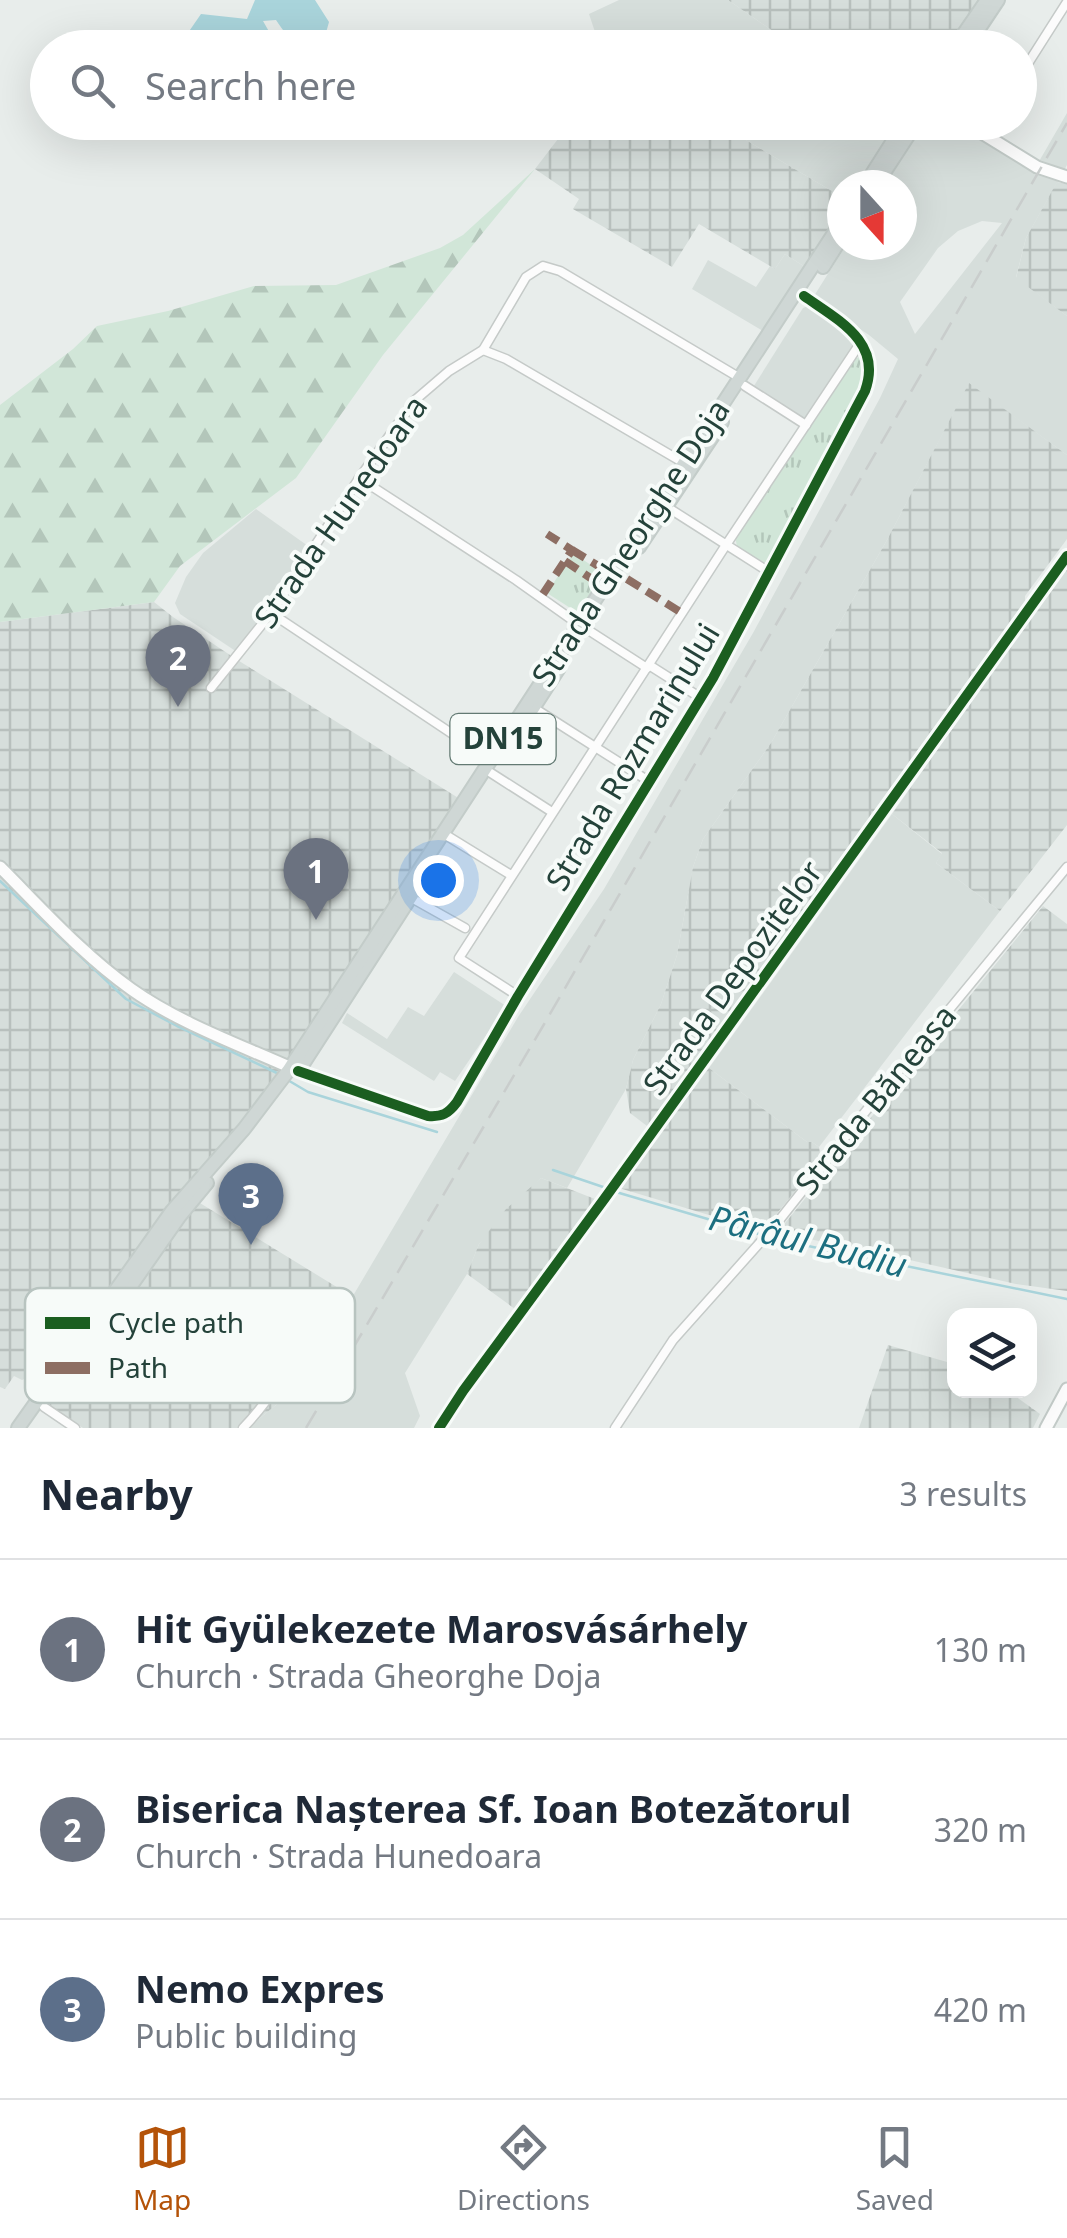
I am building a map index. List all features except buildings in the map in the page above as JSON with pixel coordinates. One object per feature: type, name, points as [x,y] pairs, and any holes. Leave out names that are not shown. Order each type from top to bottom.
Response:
[{"type":"main road","points":[[966,30],[987,0]]},
{"type":"main road","points":[[978,30],[998,0]]},
{"type":"main road","points":[[874,170],[893,140]]},
{"type":"main road","points":[[886,170],[905,140]]},
{"type":"main road","points":[[1002,140],[1040,168],[1067,177]]},
{"type":"main road","name":"Strada Gheorghe Doja","points":[[290,1075],[688,466],[827,244]]},
{"type":"main road","name":"Strada Gheorghe Doja","points":[[742,382],[827,260]]},
{"type":"main road","name":"Strada Gheorghe Doja","points":[[406,895],[449,837],[490,766],[534,708],[582,626],[667,507],[688,466]]},
{"type":"main road","points":[[0,866],[88,954],[130,988],[290,1075]]},
{"type":"main road","name":"DN15","points":[[129,1288],[179,1217],[250,1135],[290,1075]]},
{"type":"main road","name":"DN15","points":[[117,1288],[172,1211],[290,1075]]},
{"type":"main road","points":[[1046,1428],[1067,1389]]},
{"type":"main road","name":"DN15","points":[[18,1428],[36,1403]]},
{"type":"main road","name":"DN15","points":[[29,1428],[47,1403]]},
{"type":"street","points":[[1037,49],[1067,2]]},
{"type":"street","points":[[688,466],[506,359],[483,350],[526,277],[543,266],[576,280],[806,425]]},
{"type":"street","points":[[804,296],[845,325],[861,342]]},
{"type":"street","name":"Strada Rozmarinului","points":[[518,996],[459,958],[861,342]]},
{"type":"street","name":"Strada Rozmarinului","points":[[290,1075],[428,1116],[440,1117],[458,1102],[518,996],[713,678],[864,391],[870,371],[861,342]]},
{"type":"street","name":"Strada Hunedoara","points":[[211,688],[271,613],[414,401],[449,370],[483,350]]},
{"type":"street","points":[[359,478],[582,626],[700,698]]},
{"type":"street","points":[[667,507],[769,572]]},
{"type":"street","name":"Strada Depozitelor","points":[[439,1428],[1067,556]]},
{"type":"street","points":[[271,613],[552,812]]},
{"type":"street","points":[[534,708],[650,782]]},
{"type":"street","points":[[449,837],[511,875]]},
{"type":"street","name":"Strada Băneasa","points":[[615,1428],[672,1340],[774,1228],[877,1096],[1067,867]]},
{"type":"street","points":[[406,895],[465,928]]},
{"type":"street","points":[[244,1428],[264,1403]]},
{"type":"street","points":[[44,1407],[75,1428]]},
{"type":"shaded area","points":[[619,0],[728,0],[771,30],[594,30],[589,14]]},
{"type":"shaded area","points":[[728,0],[981,0],[961,30],[771,30]]},
{"type":"shaded area","points":[[1067,113],[1067,165],[1026,238],[1016,277],[1067,316],[1067,455],[969,384],[887,540],[771,743],[703,839],[693,867],[677,955],[661,1004],[633,1060],[626,1089],[567,1188],[541,1178],[479,1244],[467,1274],[405,1373],[420,1416],[414,1428],[248,1428],[278,1403],[355,1403],[355,1292],[518,1017],[604,889],[753,633],[880,398],[898,359],[814,296],[837,260],[917,260],[917,170],[894,170],[913,140],[981,140],[1034,170]],"holes":[[[982,221],[1002,223],[915,334],[900,302],[938,248],[958,231]]]},
{"type":"shaded area","points":[[557,140],[746,140],[827,188],[827,234],[805,267],[785,254],[775,269],[699,224],[672,267],[573,209],[579,199],[535,169]]},
{"type":"shaded area","points":[[746,140],[889,140],[869,170],[827,170],[827,188]]},
{"type":"shaded area","points":[[1057,182],[1067,184],[1067,316],[1016,278],[1026,238]]},
{"type":"shaded area","points":[[785,254],[805,267],[763,331],[692,289],[708,260],[756,287],[770,266],[775,269]]},
{"type":"shaded area","points":[[808,306],[856,343],[804,422],[752,389],[803,308]]},
{"type":"shaded area","points":[[969,383],[1067,455],[1067,539],[647,1126],[630,1113],[626,1089],[633,1060],[661,1004],[677,955],[693,867],[703,839],[771,743],[887,540]]},
{"type":"shaded area","points":[[256,509],[308,546],[237,652],[180,614],[175,603],[186,577],[203,553]]},
{"type":"shaded area","points":[[1067,566],[1067,825],[1000,911],[936,863],[942,853],[892,814]]},
{"type":"shaded area","points":[[154,602],[236,659],[460,799],[286,1067],[257,1107],[182,1192],[338,1288],[25,1288],[25,1379],[14,1376],[5,1389],[0,1387],[0,622]]},
{"type":"shaded area","points":[[892,814],[942,854],[936,863],[1000,911],[819,1147],[709,1068]]},
{"type":"shaded area","points":[[1043,906],[1067,924],[1067,1291],[1016,1284],[777,1233]]},
{"type":"shaded area","points":[[454,972],[506,1006],[455,1081],[440,1072],[434,1081],[342,1023],[347,1013],[387,1039],[408,1007],[424,1016]]},
{"type":"shaded area","points":[[709,1068],[819,1147],[821,1159],[766,1227],[709,1215],[619,1188]]},
{"type":"shaded area","points":[[541,1178],[595,1199],[515,1309],[467,1274],[479,1244],[506,1209]]},
{"type":"shaded area","points":[[888,1345],[947,1362],[947,1398],[1018,1398],[1040,1414],[1033,1428],[859,1428]]},
{"type":"shaded area","points":[[50,1403],[278,1403],[248,1428],[83,1428]]},
{"type":"green space","points":[[535,169],[383,355],[296,478],[180,566],[154,602],[0,622],[0,405],[97,326],[254,286],[336,285],[440,248],[463,235]]},
{"type":"green space","points":[[860,357],[866,370],[861,388],[769,561],[763,563],[737,546],[735,537],[854,359]]},
{"type":"green space","points":[[573,553],[603,573],[578,613],[547,593]]},
{"type":"water","points":[[255,0],[315,0],[329,22],[327,30],[283,30],[276,20],[263,21],[268,30],[190,30],[201,14],[247,19]]},
{"type":"waterway","name":"Pârâul Budiu","points":[[0,881],[126,999],[279,1074]]},
{"type":"waterway","name":"Pârâul Budiu","points":[[286,1079],[308,1092],[437,1132]]},
{"type":"waterway","name":"Pârâul Budiu","points":[[553,1170],[609,1189]]},
{"type":"waterway","name":"Pârâul Budiu","points":[[616,1192],[762,1235]]},
{"type":"waterway","name":"Pârâul Budiu","points":[[769,1238],[1067,1299]]},
{"type":"railway","points":[[355,1345],[1067,123]]},
{"type":"railway","points":[[306,1428],[321,1403]]},
{"type":"marked path","points":[[543,594],[572,550],[547,534]]},
{"type":"marked path","points":[[572,550],[600,567]]},
{"type":"marked path","points":[[565,561],[598,583]]},
{"type":"marked path","points":[[627,579],[682,613]]},
{"type":"cycle path","points":[[298,1071],[428,1116],[444,1114],[457,1102],[713,678],[865,391],[869,374],[863,346],[843,324],[804,296]]},
{"type":"cycle path","points":[[439,1428],[1067,556]]},
{"type":"place","name":"Biserica Nașterea Sf. Ioan Botezătorul","points":[[178,707]]},
{"type":"place","name":"Hit Gyülekezete Marosvásárhely","points":[[316,920]]},
{"type":"place","name":"Nemo Expres","points":[[251,1245]]}]
